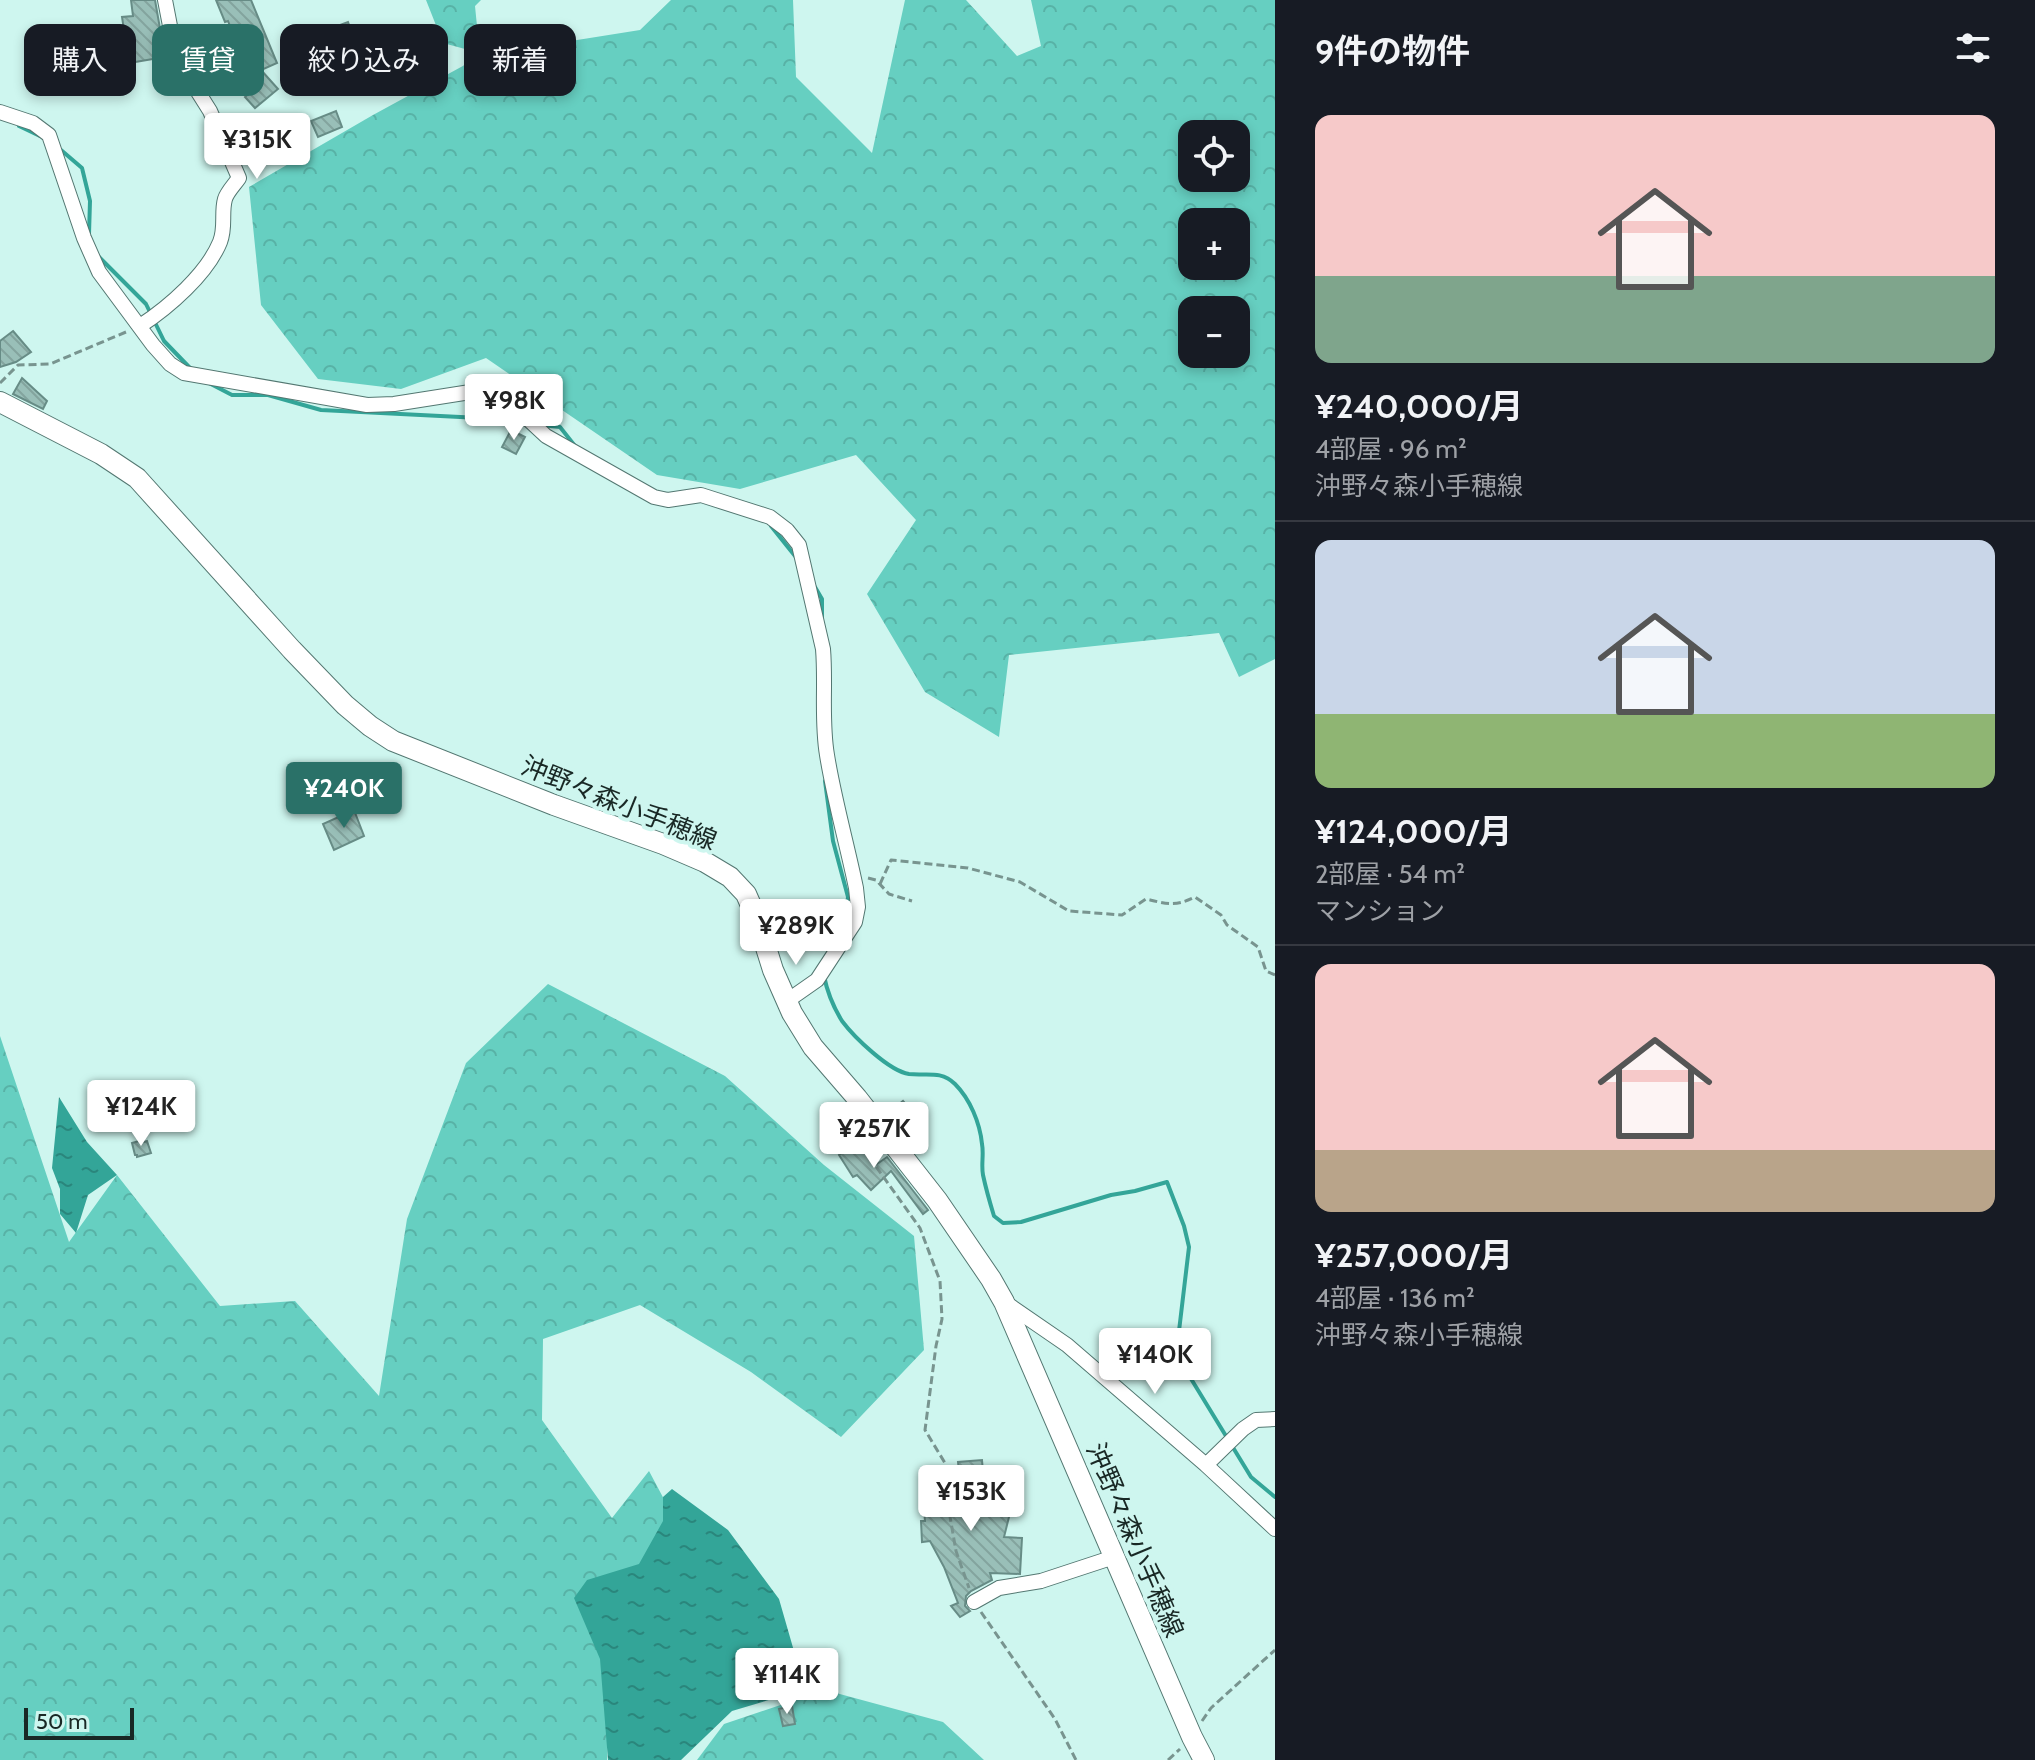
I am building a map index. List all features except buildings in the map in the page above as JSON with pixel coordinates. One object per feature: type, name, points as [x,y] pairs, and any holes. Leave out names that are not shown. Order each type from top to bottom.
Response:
[{"type":"main road","name":"沖野々森小手穂線","points":[[0,402],[101,454],[137,478],[292,650],[345,705],[370,726],[393,741],[705,862],[730,877],[746,894],[773,970],[792,1013],[813,1047],[937,1200],[1004,1302],[1204,1760]]},
{"type":"street","points":[[140,326],[162,312],[202,271],[219,244],[224,228],[225,198],[239,178],[210,111],[176,57],[165,0]]},
{"type":"street","points":[[0,112],[33,123],[49,135],[84,238],[99,272],[153,345],[170,364],[184,373],[367,405],[394,404],[483,390],[501,394],[546,436],[654,497],[668,500],[701,495],[770,517],[787,530],[799,545],[823,649],[823,722],[827,754],[858,907],[855,922],[817,980],[787,1001]]},
{"type":"street","points":[[1004,1302],[1067,1345],[1275,1529]]},
{"type":"street","points":[[1206,1465],[1256,1420],[1275,1419]]},
{"type":"street","points":[[974,1602],[999,1588],[1041,1581],[1114,1557]]},
{"type":"path","points":[[0,383],[18,365],[50,364],[140,326]]},
{"type":"path","points":[[880,884],[891,860],[968,868],[1020,882],[1069,911],[1122,915],[1146,899],[1172,905],[1195,897],[1258,947],[1266,971],[1275,975]]},
{"type":"path","points":[[853,874],[876,880],[889,894],[912,901]]},
{"type":"path","points":[[869,1141],[875,1165],[920,1228],[940,1281],[942,1319],[925,1430],[945,1463],[956,1551],[974,1602],[1055,1719],[1076,1760]]},
{"type":"path","points":[[1168,1760],[1192,1737],[1211,1708],[1275,1650]]},
{"type":"green space","points":[[426,0],[481,0],[475,6],[477,24],[464,24],[464,49],[448,44],[448,24],[435,24]]},
{"type":"green space","points":[[671,0],[793,0],[796,77],[872,153],[905,0],[966,0],[1017,56],[1041,46],[1031,0],[1275,0],[1275,659],[1239,677],[1219,633],[1009,655],[999,737],[925,692],[867,594],[916,520],[856,455],[740,489],[657,475],[486,358],[401,389],[318,379],[261,305],[249,187],[408,96],[448,96],[448,74],[464,65],[464,96],[576,96],[576,40],[640,30]]},
{"type":"green space","points":[[548,984],[725,1076],[824,1165],[914,1236],[924,1350],[841,1437],[751,1372],[640,1305],[543,1339],[542,1420],[612,1518],[649,1471],[674,1518],[608,1680],[607,1760],[0,1760],[0,1036],[69,1242],[117,1175],[220,1306],[295,1301],[379,1396],[407,1219],[466,1063]]},
{"type":"green space","points":[[825,1690],[943,1722],[984,1760],[697,1760],[724,1724]]},
{"type":"water","points":[[59,1097],[87,1142],[117,1175],[88,1195],[76,1233],[60,1214],[60,1189],[52,1168]]},
{"type":"water","points":[[672,1489],[728,1530],[779,1599],[798,1665],[789,1694],[732,1711],[681,1760],[608,1760],[600,1659],[574,1598],[587,1580],[639,1564],[663,1521],[663,1497]]},
{"type":"waterway","points":[[19,126],[40,136]]},
{"type":"waterway","points":[[61,150],[82,168],[90,201],[89,234]]},
{"type":"waterway","points":[[98,256],[146,304],[164,341],[191,369]]},
{"type":"waterway","points":[[207,382],[232,395],[268,395],[321,410],[524,422]]},
{"type":"waterway","points":[[541,425],[560,427],[575,446]]},
{"type":"waterway","points":[[771,526],[795,556]]},
{"type":"waterway","points":[[815,587],[822,599],[822,617]]},
{"type":"waterway","points":[[825,781],[833,841],[848,897],[845,921],[836,939]]},
{"type":"waterway","points":[[824,976],[842,1021],[872,1052],[901,1072],[944,1077],[955,1084],[965,1097],[979,1128],[983,1175],[994,1216],[1003,1223],[1021,1222],[1167,1182],[1189,1247],[1179,1331],[1182,1364],[1251,1477],[1275,1497]]}]
